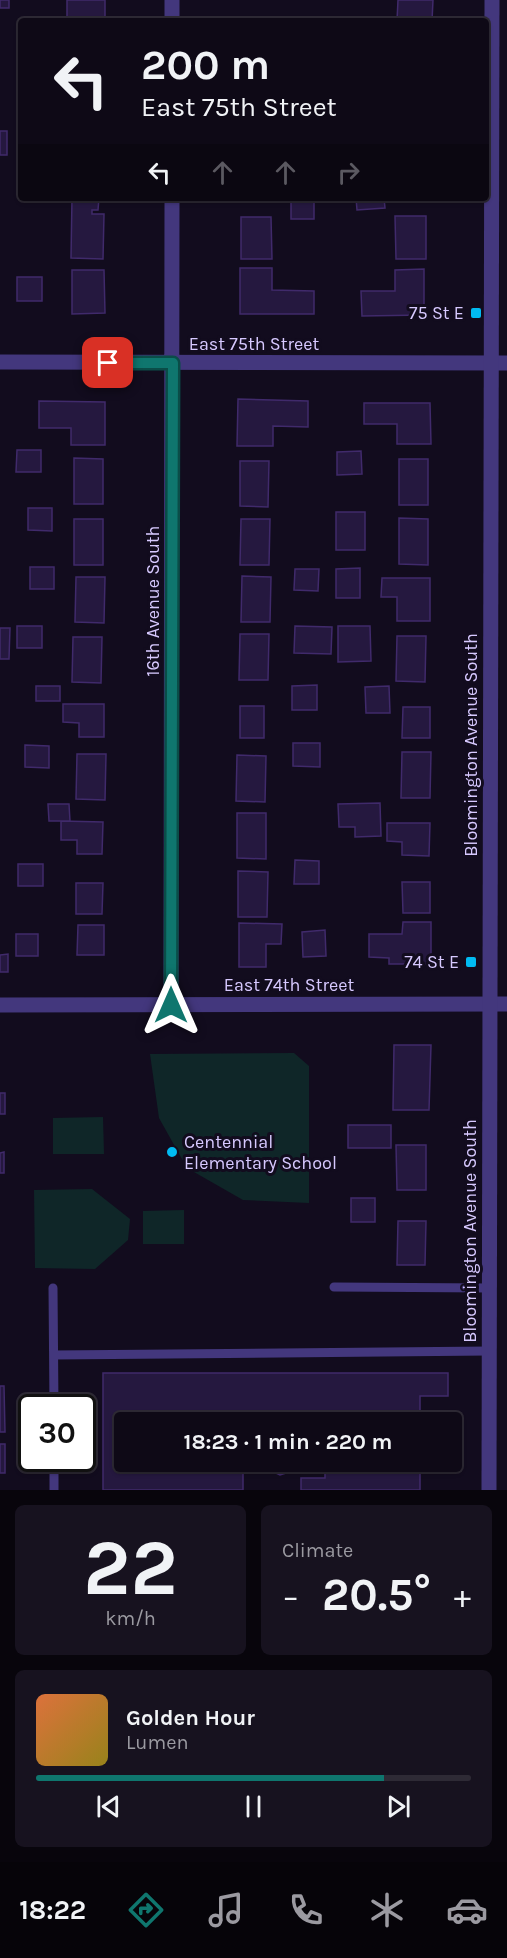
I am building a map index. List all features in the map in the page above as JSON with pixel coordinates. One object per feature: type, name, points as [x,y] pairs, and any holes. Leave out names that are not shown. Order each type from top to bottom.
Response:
[{"type":"street","points":[[172,0],[172,18]]},
{"type":"street","name":"Bloomington Avenue South","points":[[489,1490],[492,0]]},
{"type":"street","name":"16th Avenue South","points":[[171,1005],[172,201]]},
{"type":"street","name":"East 75th Street","points":[[0,363],[507,363]]},
{"type":"street","name":"East 74th Street","points":[[0,1005],[507,1004]]},
{"type":"lane","points":[[334,1287],[489,1288]]},
{"type":"lane","points":[[53,1288],[54,1394]]},
{"type":"lane","points":[[54,1354],[489,1351]]},
{"type":"lane","points":[[54,1472],[54,1490]]},
{"type":"green space","points":[[294,1053],[309,1066],[309,1203],[243,1200],[187,1168],[159,1118],[150,1054]]},
{"type":"green space","points":[[103,1117],[104,1154],[53,1154],[53,1118]]},
{"type":"green space","points":[[92,1189],[130,1219],[128,1240],[95,1269],[35,1268],[34,1190]]},
{"type":"green space","points":[[184,1210],[184,1244],[143,1244],[143,1211]]},
{"type":"building","points":[[0,0],[9,0],[9,8],[0,8]]},
{"type":"building","points":[[67,0],[105,0],[105,18],[67,18]]},
{"type":"building","points":[[398,0],[433,0],[432,18],[397,18]]},
{"type":"building","points":[[0,131],[7,131],[7,155],[0,155]]},
{"type":"building","points":[[72,201],[99,201],[98,210],[92,210],[92,214],[104,214],[103,259],[71,258]]},
{"type":"building","points":[[291,201],[314,201],[314,219],[291,219]]},
{"type":"building","points":[[356,201],[384,201],[385,208],[357,210]]},
{"type":"building","points":[[395,216],[426,216],[426,259],[396,259]]},
{"type":"building","points":[[241,217],[271,217],[272,259],[241,259]]},
{"type":"building","points":[[240,268],[272,268],[272,290],[314,291],[314,314],[240,314]]},
{"type":"building","points":[[424,269],[424,315],[362,316],[361,291],[395,291],[395,270]]},
{"type":"building","points":[[72,270],[104,270],[105,313],[72,314]]},
{"type":"building","points":[[17,277],[42,277],[42,301],[17,301]]},
{"type":"building","points":[[238,399],[308,401],[308,427],[273,426],[273,446],[237,446]]},
{"type":"building","points":[[39,401],[105,402],[105,445],[71,445],[71,428],[39,428]]},
{"type":"building","points":[[364,403],[430,403],[431,444],[397,444],[397,424],[364,424]]},
{"type":"building","points":[[17,450],[41,450],[41,472],[16,472]]},
{"type":"building","points":[[361,451],[362,474],[337,475],[337,452]]},
{"type":"building","points":[[74,458],[103,459],[103,504],[74,504]]},
{"type":"building","points":[[399,459],[428,459],[428,505],[399,505]]},
{"type":"building","points":[[240,461],[269,461],[268,507],[240,506]]},
{"type":"building","points":[[28,508],[52,508],[52,531],[28,530]]},
{"type":"building","points":[[336,512],[365,512],[365,550],[336,550]]},
{"type":"building","points":[[399,518],[428,519],[428,565],[399,564]]},
{"type":"building","points":[[74,519],[103,519],[103,565],[74,565]]},
{"type":"building","points":[[241,519],[270,519],[269,565],[240,565]]},
{"type":"building","points":[[30,567],[54,567],[54,589],[30,589]]},
{"type":"building","points":[[360,568],[360,598],[336,598],[336,569]]},
{"type":"building","points":[[295,569],[319,569],[318,591],[294,590]]},
{"type":"building","points":[[242,576],[271,577],[270,622],[241,622]]},
{"type":"building","points":[[76,577],[105,577],[104,623],[75,622]]},
{"type":"building","points":[[382,578],[430,578],[430,621],[397,621],[397,597],[381,597]]},
{"type":"building","points":[[17,626],[42,626],[42,648],[17,648]]},
{"type":"building","points":[[295,626],[332,627],[331,654],[294,653]]},
{"type":"building","points":[[338,626],[370,626],[371,661],[338,662]]},
{"type":"building","points":[[0,628],[10,628],[9,659],[0,659]]},
{"type":"building","points":[[240,634],[269,634],[268,680],[239,680]]},
{"type":"building","points":[[397,636],[426,636],[425,682],[396,681]]},
{"type":"building","points":[[73,637],[102,637],[101,683],[72,682]]},
{"type":"building","points":[[317,685],[317,710],[292,710],[292,686]]},
{"type":"building","points":[[36,686],[60,686],[60,701],[36,701]]},
{"type":"building","points":[[389,686],[390,713],[366,713],[365,687]]},
{"type":"building","points":[[63,704],[104,704],[104,737],[79,737],[79,723],[63,722]]},
{"type":"building","points":[[240,706],[264,706],[264,738],[240,738]]},
{"type":"building","points":[[403,707],[430,707],[430,738],[402,738]]},
{"type":"building","points":[[293,743],[320,743],[320,767],[293,766]]},
{"type":"building","points":[[25,745],[49,746],[49,768],[25,767]]},
{"type":"building","points":[[402,752],[431,752],[430,798],[401,798]]},
{"type":"building","points":[[77,754],[106,754],[105,800],[76,799]]},
{"type":"building","points":[[237,755],[266,756],[265,802],[236,801]]},
{"type":"building","points":[[380,803],[381,836],[355,837],[355,827],[339,827],[338,804]]},
{"type":"building","points":[[48,804],[69,804],[70,821],[49,821]]},
{"type":"building","points":[[237,813],[266,813],[266,859],[237,858]]},
{"type":"building","points":[[61,821],[103,822],[102,854],[77,854],[77,840],[61,840]]},
{"type":"building","points":[[387,823],[430,823],[429,856],[402,855],[402,842],[387,841]]},
{"type":"building","points":[[295,860],[319,861],[319,884],[294,884]]},
{"type":"building","points":[[18,864],[43,864],[43,886],[18,886]]},
{"type":"building","points":[[238,871],[268,872],[267,917],[238,917]]},
{"type":"building","points":[[402,882],[430,882],[430,913],[403,913]]},
{"type":"building","points":[[76,883],[103,883],[102,914],[76,914]]},
{"type":"building","points":[[403,922],[431,922],[431,964],[389,964],[389,958],[369,957],[369,934],[402,934]]},
{"type":"building","points":[[239,923],[282,924],[281,944],[266,944],[266,967],[239,967]]},
{"type":"building","points":[[78,925],[104,925],[104,955],[77,955]]},
{"type":"building","points":[[325,930],[326,956],[303,957],[302,932]]},
{"type":"building","points":[[16,934],[38,934],[38,956],[16,956]]},
{"type":"building","points":[[8,954],[8,972],[0,972],[0,955]]},
{"type":"building","points":[[394,1045],[431,1045],[429,1110],[393,1110]]},
{"type":"building","points":[[0,1093],[5,1093],[5,1114],[0,1114]]},
{"type":"building","points":[[348,1125],[391,1125],[391,1148],[348,1148]]},
{"type":"building","points":[[396,1145],[426,1145],[426,1190],[397,1190]]},
{"type":"building","points":[[4,1152],[4,1173],[0,1173],[0,1153]]},
{"type":"building","points":[[351,1198],[375,1198],[375,1222],[351,1222]]},
{"type":"building","points":[[398,1221],[426,1221],[425,1265],[397,1265]]},
{"type":"building","points":[[103,1373],[448,1373],[448,1396],[420,1396],[420,1412],[114,1412],[114,1472],[243,1472],[243,1490],[103,1490]]},
{"type":"building","points":[[0,1386],[4,1386],[5,1432],[0,1432]]},
{"type":"building","points":[[0,1444],[5,1444],[5,1473],[0,1473]]},
{"type":"building","points":[[273,1472],[290,1472],[280,1475]]},
{"type":"building","points":[[325,1472],[420,1472],[420,1490],[301,1490],[301,1478],[325,1478]]},
{"type":"place","name":"75 St E","points":[[476,313]]},
{"type":"place","name":"74 St E","points":[[471,962]]},
{"type":"place","name":"Centennial Elementary School","points":[[172,1152]]},
{"type":"route","points":[[108,363],[173,363],[171,1005]]}]
